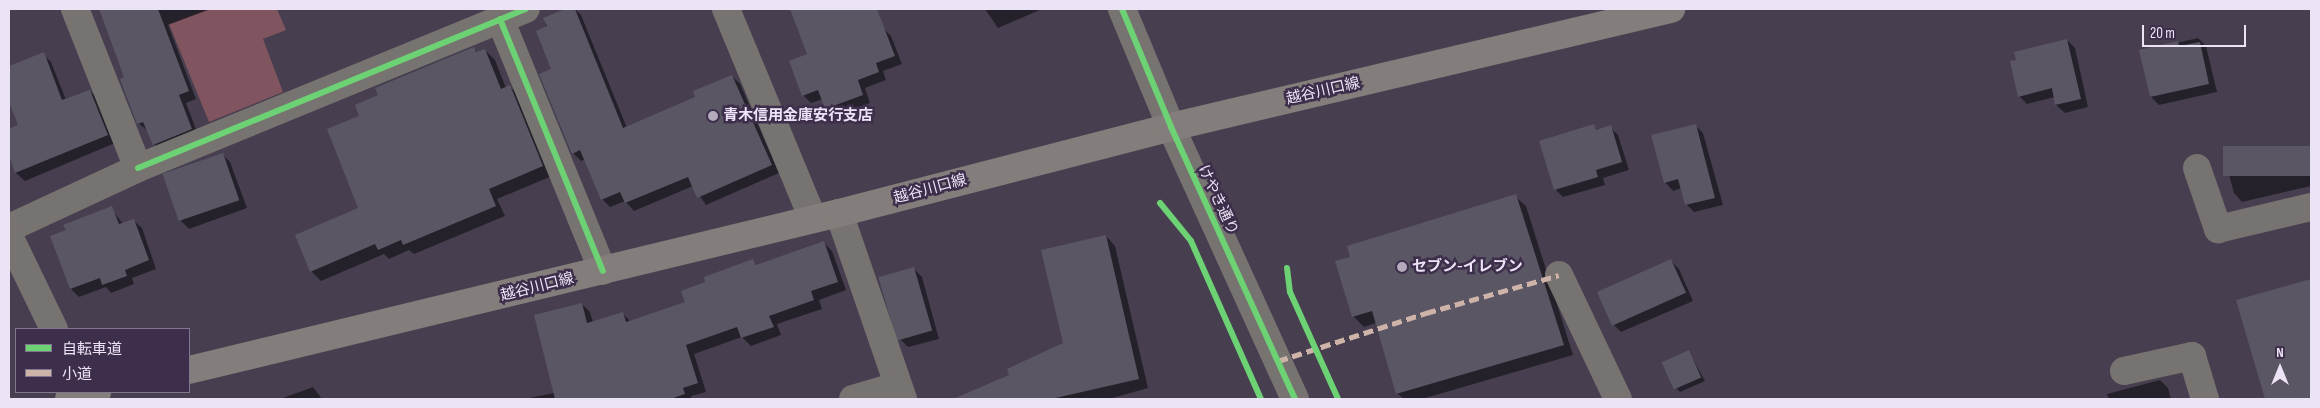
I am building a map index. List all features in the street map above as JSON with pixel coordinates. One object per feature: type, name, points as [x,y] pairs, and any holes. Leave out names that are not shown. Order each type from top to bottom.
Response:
[{"type":"main road","name":"越谷川口線","points":[[190,370],[812,220],[1171,127],[1671,9]]},
{"type":"street","points":[[76,9],[138,168]]},
{"type":"street","points":[[9,228],[138,168],[526,9]]},
{"type":"street","points":[[726,9],[812,220]]},
{"type":"street","name":"けやき通り","points":[[1122,9],[1171,127],[1295,399]]},
{"type":"street","points":[[500,19],[602,271]]},
{"type":"street","points":[[2197,168],[2218,229],[2311,207]]},
{"type":"street","points":[[839,213],[900,392],[853,399]]},
{"type":"street","points":[[9,236],[54,328]]},
{"type":"street","points":[[1559,275],[1618,399]]},
{"type":"street","points":[[2124,371],[2192,356],[2205,399]]},
{"type":"shaded area","points":[[209,9],[277,9],[286,30],[263,39],[283,92],[209,122],[169,24]]},
{"type":"building","points":[[99,9],[158,9],[189,91],[179,95],[192,129],[153,145],[143,122],[137,124],[120,79],[124,77]]},
{"type":"building","points":[[565,9],[575,9],[623,128],[695,97],[693,91],[732,75],[772,165],[697,198],[688,177],[625,203],[620,192],[601,200],[580,150],[572,154],[539,74],[551,69],[536,31],[547,26],[543,18]]},
{"type":"building","points":[[790,9],[877,9],[895,56],[876,63],[879,72],[858,80],[863,95],[825,109],[818,90],[802,96],[789,61],[807,54]]},
{"type":"building","points":[[2067,39],[2081,99],[2055,105],[2052,88],[2018,97],[2010,61],[2016,60],[2014,52]]},
{"type":"building","points":[[2178,41],[2179,46],[2200,42],[2209,84],[2150,97],[2139,50]]},
{"type":"building","points":[[474,47],[476,52],[485,49],[501,89],[510,85],[543,166],[489,189],[496,206],[403,245],[401,240],[378,250],[375,244],[310,272],[295,235],[358,208],[327,129],[359,116],[355,105],[378,95],[375,88]]},
{"type":"building","points":[[44,52],[62,100],[90,90],[108,135],[15,173],[9,155],[9,129],[18,125],[9,102],[9,66]]},
{"type":"building","points":[[1594,124],[1596,130],[1611,125],[1622,162],[1596,170],[1598,177],[1554,190],[1539,141]]},
{"type":"building","points":[[1696,124],[1715,198],[1685,205],[1678,179],[1664,183],[1651,135]]},
{"type":"building","points":[[2223,146],[2311,146],[2311,176],[2223,176]]},
{"type":"building","points":[[223,153],[239,200],[179,221],[162,174]]},
{"type":"building","points":[[1516,194],[1564,345],[1396,394],[1372,311],[1352,317],[1335,261],[1350,257],[1347,246]]},
{"type":"building","points":[[112,206],[119,224],[134,219],[149,260],[125,270],[127,276],[102,285],[100,278],[70,289],[50,236],[66,230],[63,225]]},
{"type":"building","points":[[1106,235],[1139,379],[1051,399],[953,399],[1009,375],[1007,369],[1063,343],[1041,250]]},
{"type":"building","points":[[824,241],[838,282],[811,291],[814,300],[769,316],[774,327],[741,338],[737,327],[686,345],[698,383],[683,388],[685,394],[670,399],[555,399],[534,315],[582,303],[587,323],[623,312],[626,322],[685,302],[681,291],[705,282],[704,277],[753,259],[756,265]]},
{"type":"building","points":[[1671,259],[1686,293],[1612,326],[1597,292]]},
{"type":"building","points":[[914,267],[932,330],[897,341],[878,277]]},
{"type":"building","points":[[2311,279],[2311,399],[2265,399],[2236,300]]},
{"type":"building","points":[[1689,350],[1701,377],[1674,390],[1662,362]]},
{"type":"marked path","points":[[1278,361],[1426,313],[1559,275]]},
{"type":"cycle path","points":[[138,168],[526,9]]},
{"type":"cycle path","points":[[1122,9],[1171,127],[1295,399]]},
{"type":"cycle path","points":[[500,19],[603,271]]},
{"type":"cycle path","points":[[1160,203],[1191,241],[1261,399]]},
{"type":"cycle path","points":[[1287,268],[1290,292],[1338,399]]},
{"type":"place","name":"青木信用金庫安行支店","points":[[713,116]]},
{"type":"place","name":"セブン-イレブン","points":[[1402,267]]}]
